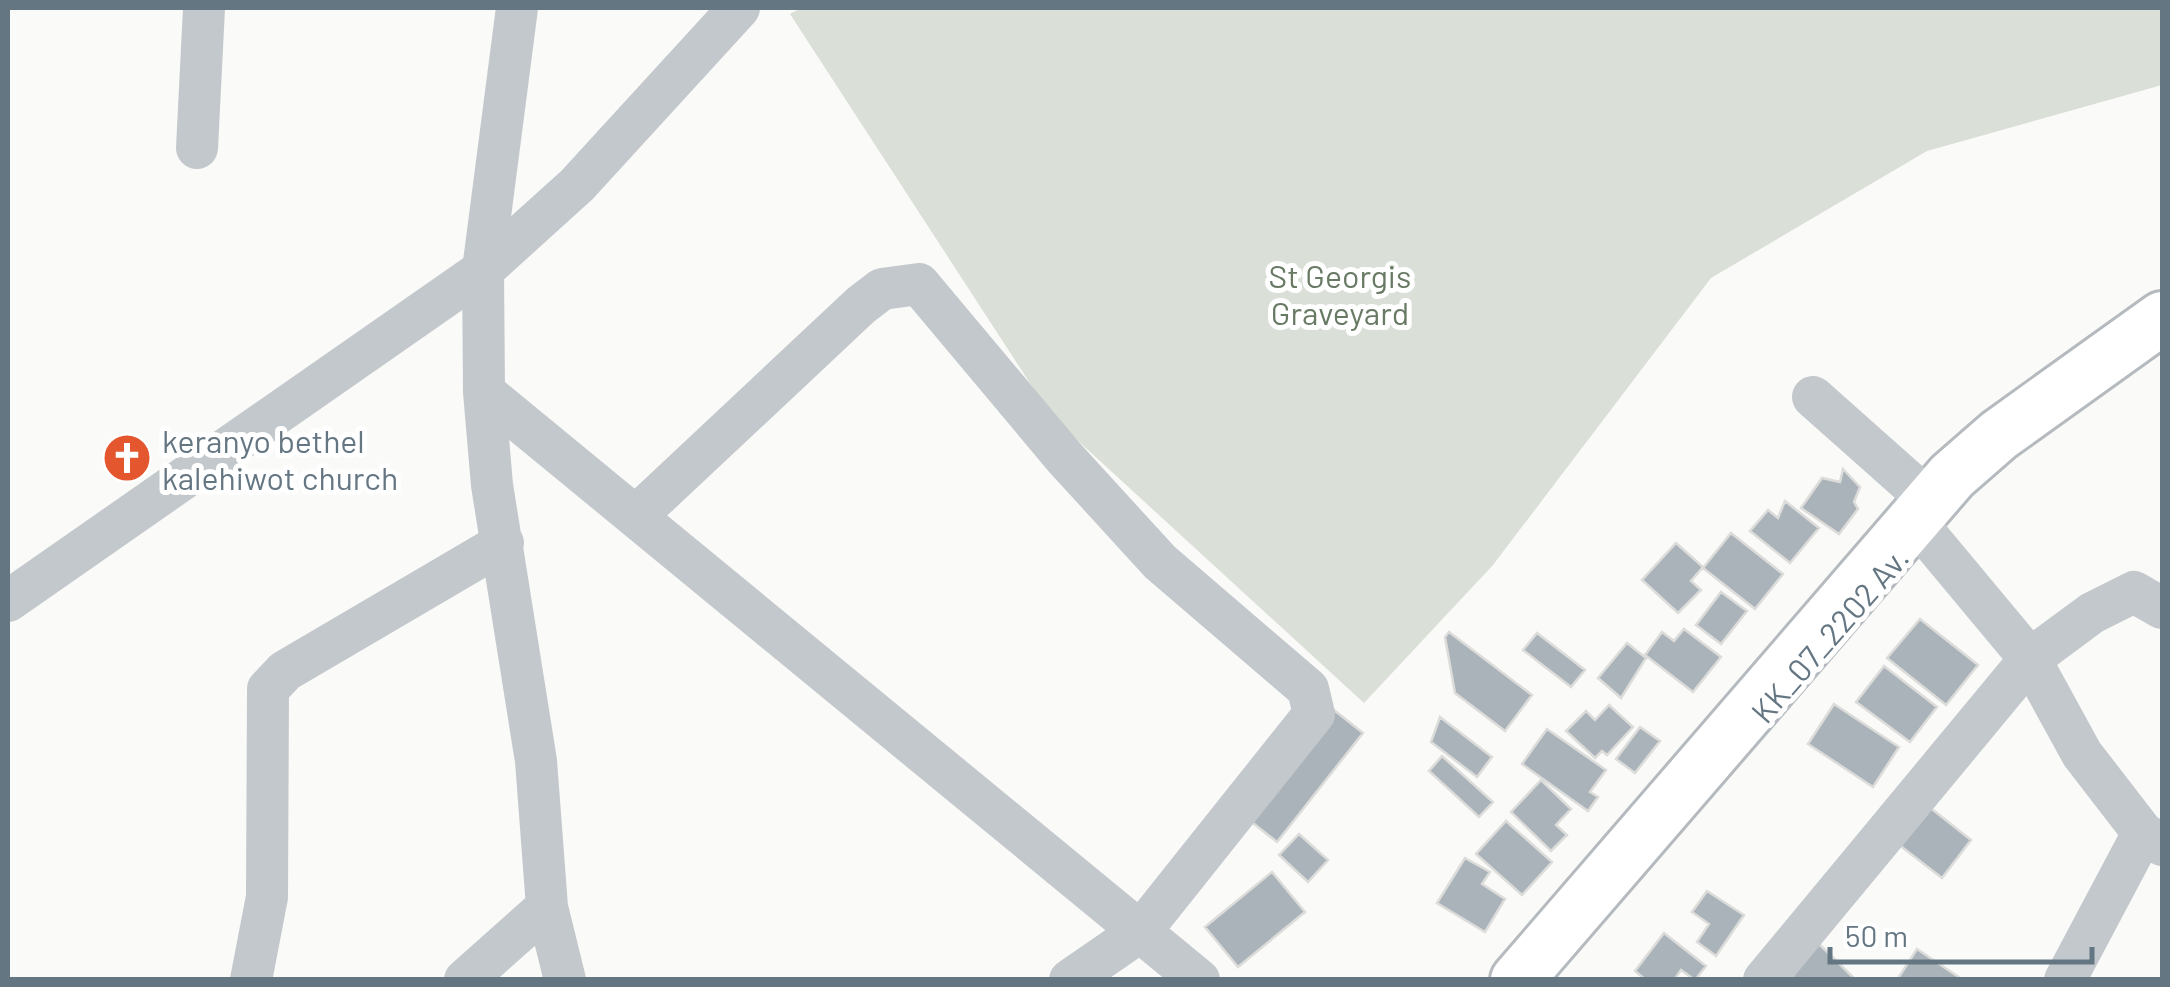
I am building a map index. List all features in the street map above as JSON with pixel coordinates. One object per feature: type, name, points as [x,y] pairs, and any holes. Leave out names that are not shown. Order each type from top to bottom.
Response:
[{"type":"main road","points":[[1517,980],[1925,514],[1999,435],[2162,318]]},
{"type":"main road","name":"KK_07_2202 Av.","points":[[1540,980],[1925,514],[1994,452],[2162,337]]},
{"type":"street","points":[[197,148],[204,8]]},
{"type":"street","points":[[517,8],[483,270],[484,392],[492,485],[536,761],[548,907],[565,980]]},
{"type":"street","points":[[8,602],[483,270],[577,185],[740,8]]},
{"type":"street","points":[[636,516],[861,305],[882,289],[905,282],[920,284],[1064,457],[1160,562],[1308,689],[1314,700],[1314,714],[1140,931],[1070,980]]},
{"type":"street","points":[[484,392],[1199,980]]},
{"type":"street","points":[[1813,397],[1925,514],[2030,658],[2082,754],[2153,839],[2065,980]]},
{"type":"street","points":[[251,980],[267,897],[268,689],[285,671],[504,543]]},
{"type":"street","points":[[1764,980],[2030,658],[2092,613],[2153,589]]},
{"type":"street","points":[[466,980],[548,907]]},
{"type":"green space","name":"St Georgis Graveyard","points":[[801,8],[2162,8],[2162,85],[1927,151],[1711,278],[1493,565],[1364,703],[1052,417],[790,14]]},
{"type":"building","points":[[1843,469],[1860,487],[1854,502],[1858,509],[1839,534],[1801,508],[1822,478],[1840,482]]},
{"type":"building","points":[[1785,501],[1819,528],[1790,563],[1750,531],[1768,510],[1778,518]]},
{"type":"building","points":[[1731,533],[1783,574],[1755,609],[1703,568]]},
{"type":"building","points":[[1676,543],[1703,567],[1691,581],[1701,590],[1678,613],[1642,580]]},
{"type":"building","points":[[1721,592],[1747,611],[1721,644],[1696,625]]},
{"type":"building","points":[[1920,619],[1978,665],[1946,705],[1887,658]]},
{"type":"building","points":[[1684,629],[1721,657],[1693,692],[1645,655],[1662,632],[1674,641]]},
{"type":"building","points":[[1449,632],[1532,695],[1505,731],[1455,693],[1445,637]]},
{"type":"building","points":[[1537,633],[1585,670],[1571,687],[1523,650]]},
{"type":"building","points":[[1627,643],[1646,658],[1621,698],[1598,678]]},
{"type":"building","points":[[1884,666],[1937,707],[1910,742],[1856,702]]},
{"type":"building","points":[[1320,699],[1363,733],[1277,842],[1234,808]]},
{"type":"building","points":[[1834,704],[1899,747],[1873,787],[1808,744]]},
{"type":"building","points":[[1609,705],[1633,727],[1607,755],[1602,751],[1595,758],[1566,731],[1586,711],[1595,720]]},
{"type":"building","points":[[1440,717],[1492,757],[1477,777],[1431,742]]},
{"type":"building","points":[[1640,727],[1660,741],[1635,773],[1616,759]]},
{"type":"building","points":[[1547,729],[1606,770],[1590,792],[1598,797],[1588,811],[1522,764]]},
{"type":"building","points":[[1442,756],[1493,802],[1479,817],[1429,771]]},
{"type":"building","points":[[1541,780],[1571,809],[1556,825],[1567,835],[1551,851],[1511,812]]},
{"type":"building","points":[[1928,806],[1971,840],[1942,878],[1898,844]]},
{"type":"building","points":[[1506,821],[1552,862],[1522,895],[1476,854]]},
{"type":"building","points":[[1299,834],[1328,860],[1308,882],[1279,855]]},
{"type":"building","points":[[1465,858],[1490,872],[1482,884],[1505,899],[1485,932],[1437,903]]},
{"type":"building","points":[[1272,872],[1305,912],[1238,967],[1205,927]]},
{"type":"building","points":[[1707,891],[1744,915],[1716,956],[1697,942],[1709,924],[1692,912]]},
{"type":"building","points":[[1664,933],[1706,966],[1695,980],[1681,970],[1674,980],[1646,980],[1635,971]]},
{"type":"building","points":[[1817,942],[1856,980],[1796,980],[1788,971]]},
{"type":"building","points":[[1917,949],[1963,980],[1897,980]]},
{"type":"place","name":"keranyo bethel kalehiwot church","points":[[127,458]]}]
